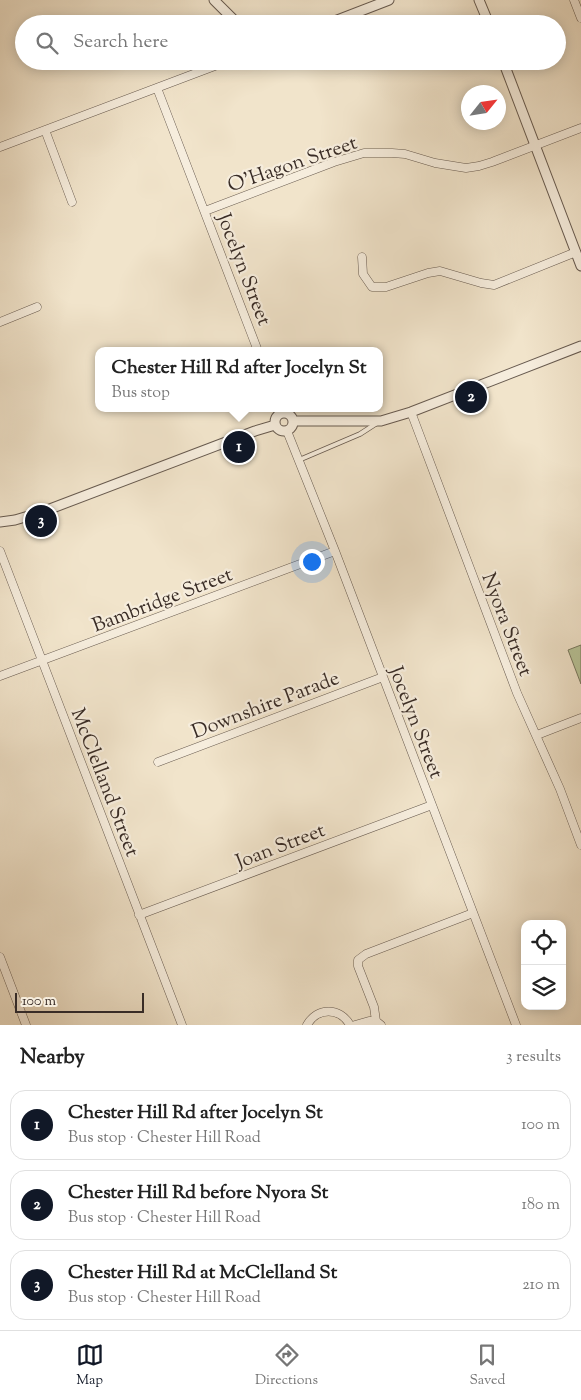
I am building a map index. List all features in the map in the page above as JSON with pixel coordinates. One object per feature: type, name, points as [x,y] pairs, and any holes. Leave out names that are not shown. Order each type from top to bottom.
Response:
[{"type":"street","points":[[214,0],[229,15]]},
{"type":"street","points":[[350,15],[389,0]]},
{"type":"street","points":[[480,0],[486,15]]},
{"type":"street","points":[[574,0],[581,18]]},
{"type":"street","points":[[0,147],[204,70]]},
{"type":"street","points":[[507,70],[581,266]]},
{"type":"street","name":"Jocelyn Street","points":[[157,88],[256,347]]},
{"type":"street","name":"O'Hagon Street","points":[[205,211],[334,162],[364,153],[405,154],[443,165],[466,168],[492,162],[581,128]]},
{"type":"street","points":[[45,130],[72,202]]},
{"type":"street","points":[[362,257],[363,274],[372,287],[386,287],[440,271],[494,285],[576,252]]},
{"type":"street","points":[[0,322],[37,308]]},
{"type":"street","points":[[293,421],[381,421],[411,412],[581,346]]},
{"type":"street","points":[[275,426],[279,412]]},
{"type":"street","points":[[275,426],[279,430],[287,431],[292,427],[292,417],[283,412]]},
{"type":"street","name":"Nyora Street","points":[[411,412],[517,693],[560,789],[581,845]]},
{"type":"street","points":[[0,522],[42,512],[275,426]]},
{"type":"street","name":"Jocelyn Street","points":[[287,431],[335,551],[516,1025]]},
{"type":"street","name":"McClelland Street","points":[[0,551],[182,1025]]},
{"type":"street","name":"Bambridge Street","points":[[0,676],[335,551]]},
{"type":"street","name":"Downshire Parade","points":[[158,762],[383,677]]},
{"type":"street","points":[[537,735],[581,718]]},
{"type":"street","name":"Joan Street","points":[[139,915],[432,805]]},
{"type":"street","points":[[356,1025],[365,1022],[379,1023],[358,966],[360,957],[473,913]]},
{"type":"street","points":[[0,957],[26,1025]]},
{"type":"street","points":[[307,1025],[315,1015],[330,1011],[345,1018],[350,1025]]},
{"type":"lane","points":[[299,460],[360,434],[381,421]]},
{"type":"green space","points":[[581,645],[581,684],[568,650]]},
{"type":"place","name":"Chester Hill Rd before Nyora St","points":[[471,397]]},
{"type":"place","name":"Chester Hill Rd after Jocelyn St","points":[[239,447]]},
{"type":"place","name":"Chester Hill Rd at McClelland St","points":[[41,521]]}]
